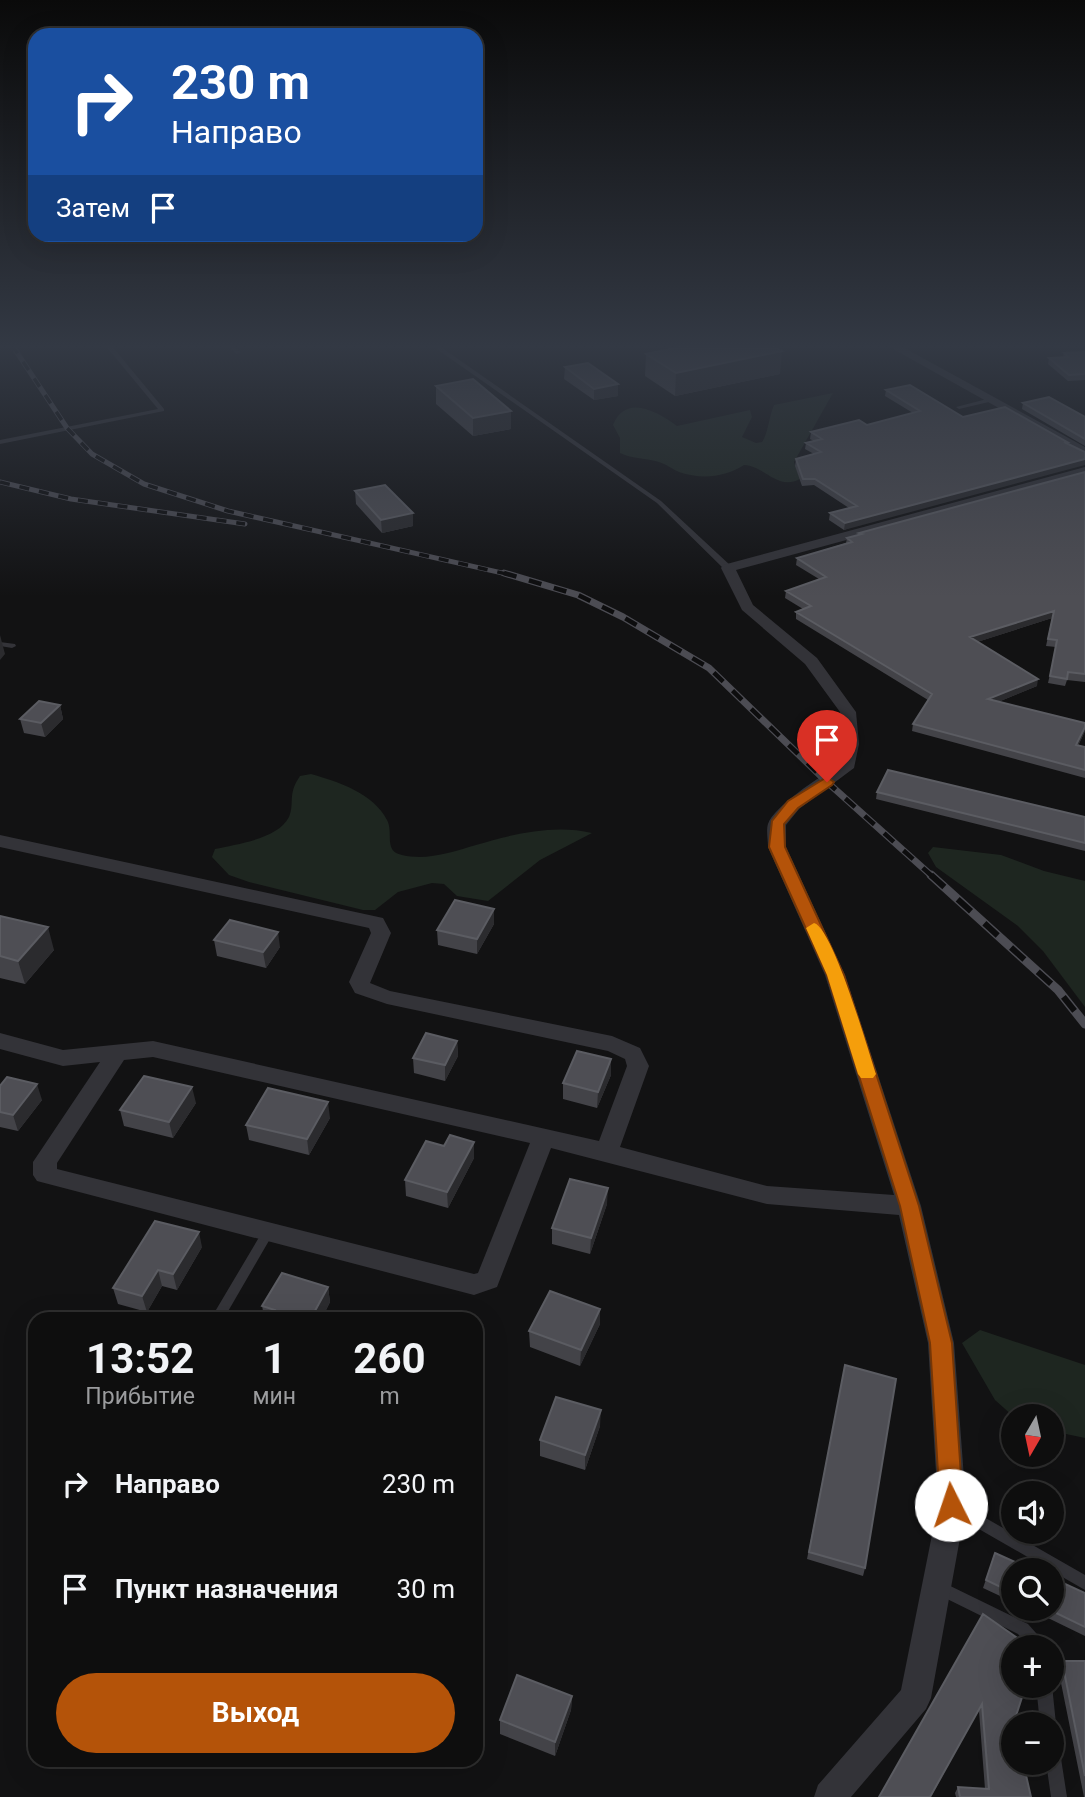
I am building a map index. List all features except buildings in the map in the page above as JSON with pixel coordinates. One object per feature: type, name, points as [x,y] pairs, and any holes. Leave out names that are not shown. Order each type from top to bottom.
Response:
[{"type":"street","points":[[1043,429],[1085,452]]},
{"type":"street","points":[[830,1797],[915,1698],[951,1505],[941,1343],[909,1206],[835,975],[777,847],[777,824],[793,804],[845,768],[851,744],[848,712],[811,662],[747,607],[728,568],[1085,471]]},
{"type":"street","points":[[0,841],[376,923],[381,933],[359,982],[362,988],[387,997],[612,1044],[631,1052],[637,1057],[638,1066],[607,1152]]},
{"type":"street","points":[[0,1041],[64,1058],[153,1049],[544,1137],[767,1195],[909,1206]]},
{"type":"street","points":[[117,1053],[45,1162],[45,1175],[474,1285],[488,1280],[544,1137]]},
{"type":"lane","points":[[0,442],[67,429]]},
{"type":"lane","points":[[554,429],[659,502],[728,568]]},
{"type":"lane","points":[[0,644],[12,646]]},
{"type":"lane","points":[[221,1312],[268,1232]]},
{"type":"lane","points":[[951,1505],[1085,1583]]},
{"type":"lane","points":[[936,1586],[1023,1629],[1028,1635]]},
{"type":"lane","points":[[1056,1775],[1059,1797]]},
{"type":"shaded area","points":[[615,429],[746,429],[742,437],[756,443],[764,439],[767,429],[813,429],[794,462],[800,479],[785,482],[744,465],[721,475],[696,476],[679,472],[659,462],[620,453],[620,438]]},
{"type":"shaded area","points":[[311,774],[344,785],[373,803],[387,820],[393,850],[411,857],[439,855],[504,837],[548,830],[592,833],[540,860],[488,901],[457,896],[444,884],[432,883],[398,892],[375,910],[363,910],[229,875],[212,857],[215,849],[276,831],[289,817],[292,793],[300,776]]},
{"type":"shaded area","points":[[933,847],[1001,855],[1044,871],[1085,881],[1085,1007],[1043,951],[1018,926],[936,867],[928,853]]},
{"type":"shaded area","points":[[980,1330],[1085,1365],[1085,1438],[1064,1434],[1064,1404],[1001,1405],[995,1400],[962,1343]]},
{"type":"railway","points":[[68,429],[92,454],[144,484],[228,511],[510,575]]},
{"type":"railway","points":[[0,482],[71,499],[245,524]]},
{"type":"railway","points":[[504,573],[510,575]]},
{"type":"railway","points":[[510,575],[578,595],[623,617],[709,668],[827,782],[933,877]]},
{"type":"railway","points":[[931,875],[1058,990],[1085,1024]]},
{"type":"slow traffic","points":[[814,928],[835,975],[867,1074]]},
{"type":"route","points":[[827,782],[793,804],[777,824],[777,847],[835,975],[909,1206],[941,1343],[951,1505]]}]
